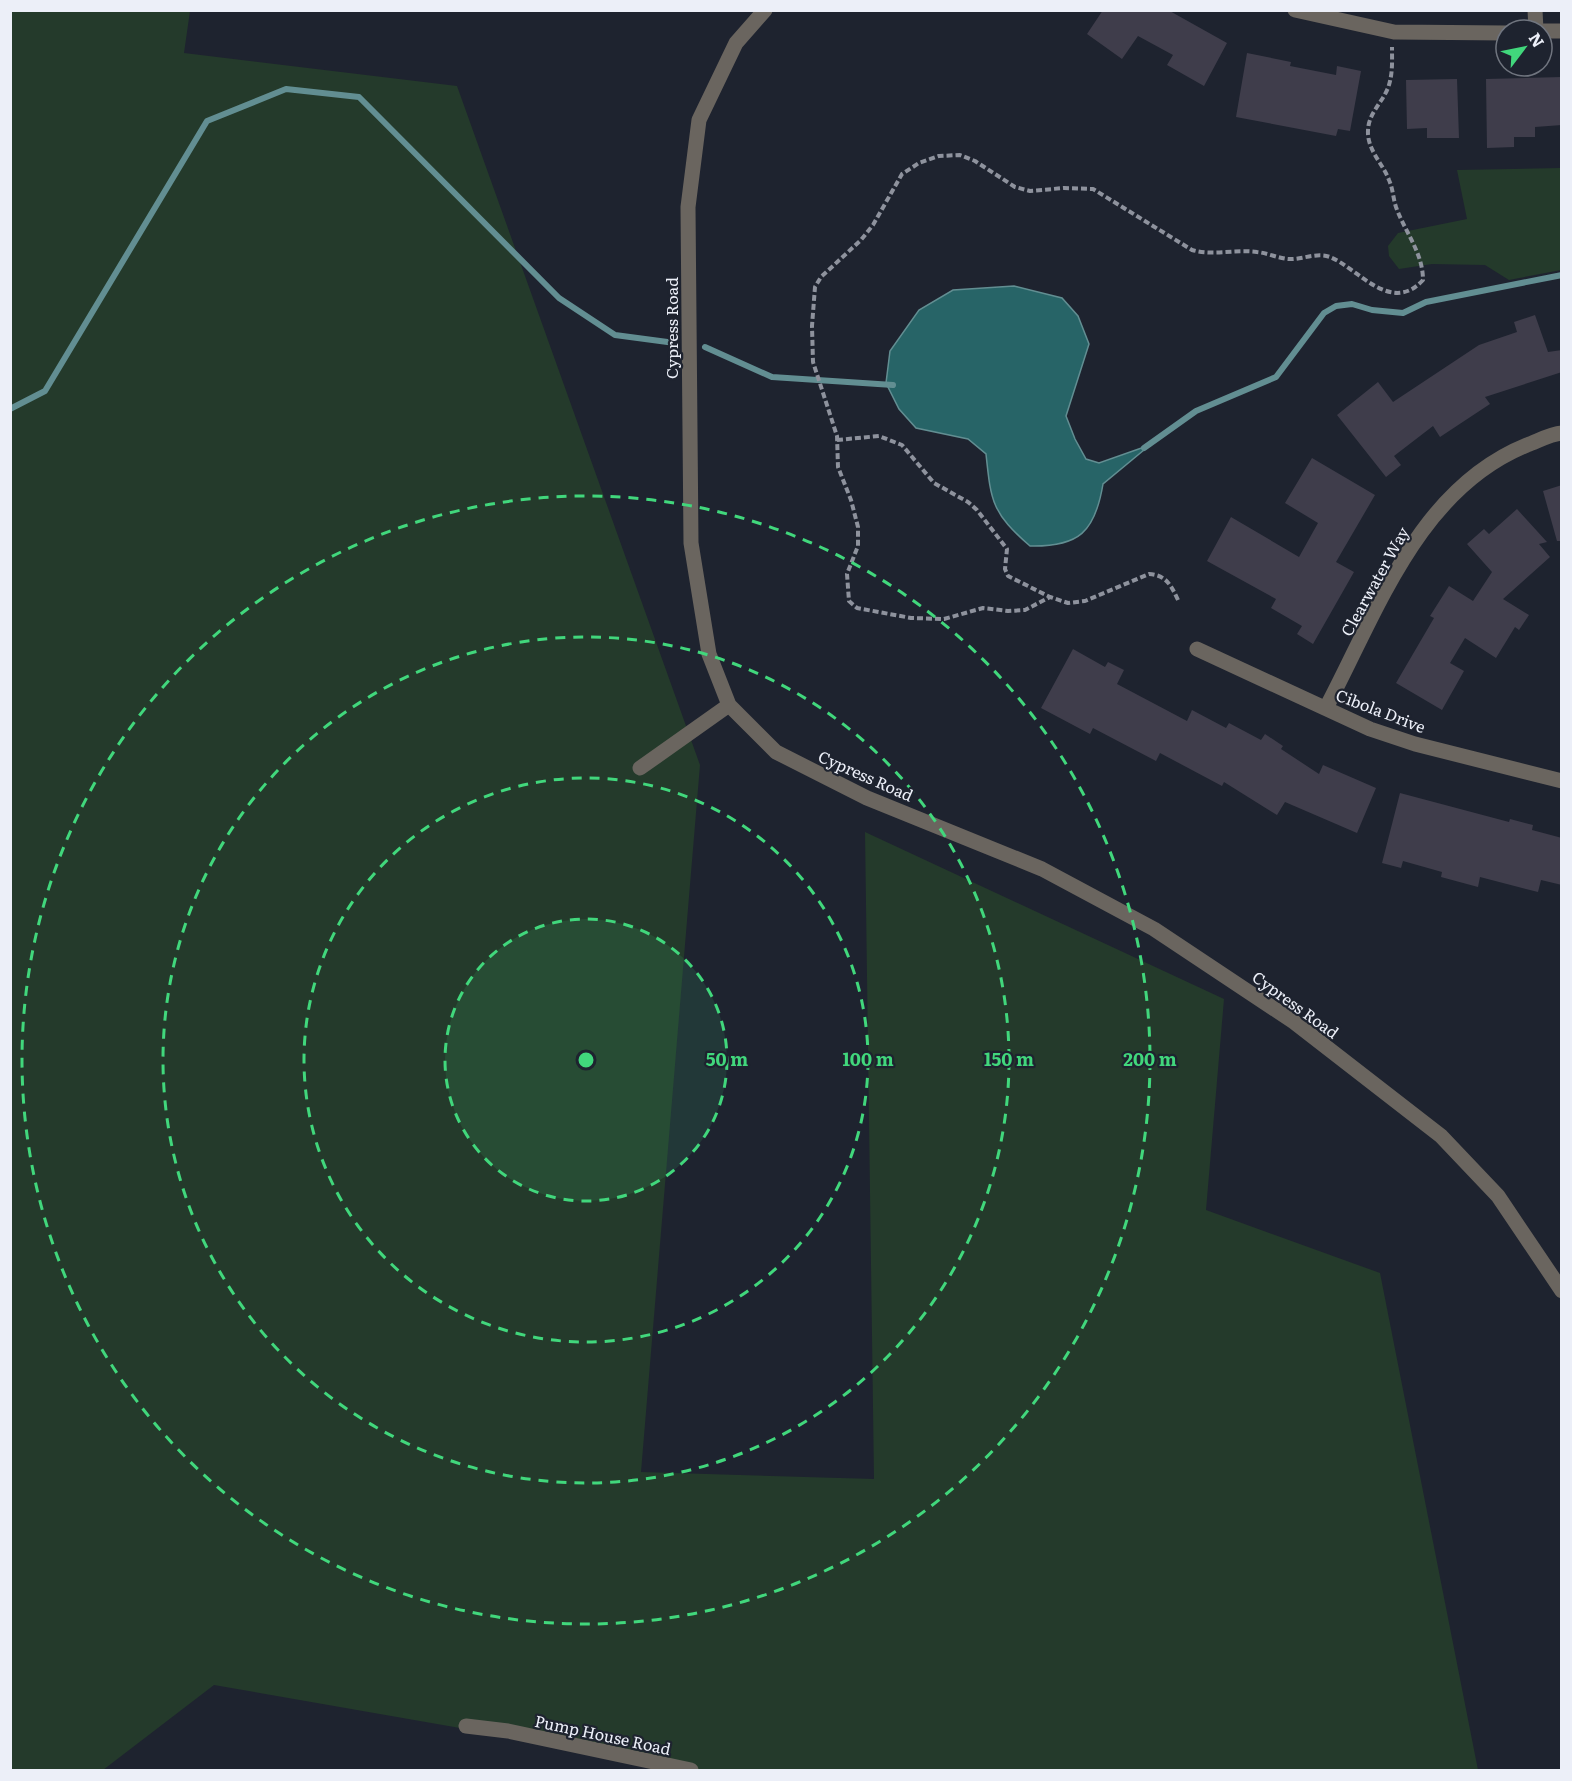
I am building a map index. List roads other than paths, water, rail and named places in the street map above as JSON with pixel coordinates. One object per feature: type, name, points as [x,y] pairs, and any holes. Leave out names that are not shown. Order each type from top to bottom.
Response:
[{"type":"street","name":"Cypress Road","points":[[765,10],[736,42],[699,120],[688,207],[691,543],[709,654],[729,705],[776,752],[867,798],[1042,869],[1154,929],[1294,1022],[1441,1136],[1498,1196],[1562,1291]]},
{"type":"street","points":[[1295,10],[1394,32],[1494,33]]},
{"type":"street","name":"Clearwater Way","points":[[1326,708],[1404,560],[1428,522],[1459,486],[1506,453],[1562,433]]},
{"type":"street","name":"Cibola Drive","points":[[1197,649],[1370,729],[1415,744],[1562,781]]},
{"type":"street","points":[[640,768],[729,705]]},
{"type":"street","name":"Pump House Road","points":[[466,1726],[508,1731],[630,1765],[691,1770]]},
{"type":"waterway","points":[[10,409],[45,391],[207,121],[286,89],[359,97],[559,298],[615,335],[675,343]]},
{"type":"waterway","points":[[1144,448],[1196,411],[1276,377],[1324,313],[1336,306],[1352,304],[1372,310],[1403,313],[1426,302],[1562,275]]},
{"type":"waterway","points":[[705,347],[772,377],[893,385]]}]
